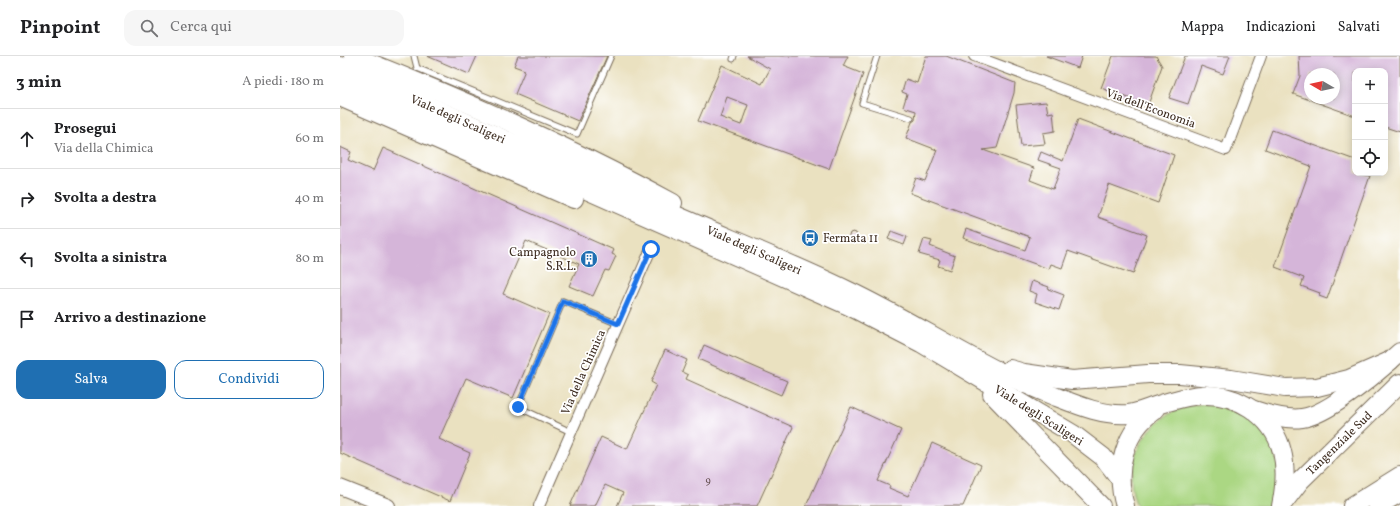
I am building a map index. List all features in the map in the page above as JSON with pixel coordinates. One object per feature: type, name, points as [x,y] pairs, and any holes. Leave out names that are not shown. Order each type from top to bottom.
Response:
[{"type":"highway","points":[[352,56],[462,99],[610,168],[771,257]]},
{"type":"highway","name":"Viale degli Scaligeri","points":[[340,66],[543,165],[796,284],[854,308],[921,343],[974,367],[1055,397],[1110,414],[1131,414],[1195,394],[1216,394],[1243,404],[1253,410],[1275,434],[1285,460],[1286,481],[1281,506]]},
{"type":"highway","name":"Viale degli Scaligeri","points":[[340,81],[771,257],[846,290],[924,329],[974,367],[1073,434],[1103,457],[1120,479]]},
{"type":"highway","points":[[340,97],[655,232],[796,284]]},
{"type":"highway","points":[[974,367],[1072,380],[1148,374],[1180,374],[1231,379],[1285,388],[1317,386],[1349,379],[1395,357]]},
{"type":"highway","points":[[1253,410],[1279,417],[1302,418],[1320,413],[1395,357]]},
{"type":"highway","points":[[974,367],[1101,506]]},
{"type":"highway","name":"Tangenziale Sud","points":[[1281,506],[1300,481],[1400,383]]},
{"type":"highway","name":"Viale degli Scaligeri","points":[[1125,506],[1120,479],[1121,464],[1124,452],[1134,431],[1148,415],[1169,401]]},
{"type":"highway","points":[[1352,506],[1400,476]]},
{"type":"highway","points":[[1377,506],[1400,493]]},
{"type":"street","name":"Via dell'Economia","points":[[974,56],[1226,150],[1261,56]]},
{"type":"street","name":"Via della Chimica","points":[[539,506],[651,249]]},
{"type":"street","points":[[340,487],[388,506]]},
{"type":"lane","points":[[414,56],[417,68],[577,134],[611,56]]},
{"type":"lane","points":[[877,56],[862,103],[911,118]]},
{"type":"lane","points":[[571,432],[518,407],[563,301],[618,324]]},
{"type":"green space","points":[[1213,404],[1236,410],[1256,423],[1271,442],[1279,465],[1275,506],[1137,506],[1132,490],[1131,474],[1134,459],[1140,445],[1149,432],[1160,421],[1173,412],[1191,405]]},
{"type":"building","points":[[427,56],[477,56],[469,74]]},
{"type":"building","points":[[518,56],[607,56],[578,121],[515,94],[525,70],[514,66]]},
{"type":"building","points":[[747,56],[848,56],[843,66],[863,74],[829,169],[698,121],[722,65],[762,84],[770,69]],"holes":[[[727,97],[748,105],[741,125],[720,117]]]},
{"type":"building","points":[[926,56],[946,56],[1015,83],[1014,93],[997,148],[983,150],[1034,168],[1030,180],[1053,189],[1061,168],[1038,160],[1041,152],[1063,161],[1078,119],[1174,155],[1158,203],[1109,185],[1098,217],[1147,235],[1133,274],[1068,251],[1062,268],[1051,264],[1049,269],[963,238],[966,229],[1025,250],[1030,237],[910,193],[916,178],[925,181],[937,150],[906,138],[912,122],[915,120],[916,111],[903,107],[907,94],[902,92],[906,79],[917,83]]},
{"type":"building","points":[[1046,56],[1082,56],[1078,68]]},
{"type":"building","points":[[1113,56],[1156,56],[1162,66],[1148,105],[1101,88]]},
{"type":"building","points":[[1185,56],[1230,56],[1223,74],[1201,66],[1188,104],[1169,98]]},
{"type":"building","points":[[1299,56],[1400,56],[1400,132],[1388,128],[1388,68],[1352,68],[1352,115],[1321,104],[1340,104],[1340,68],[1304,68],[1304,98],[1293,94],[1300,76]]},
{"type":"building","points":[[1046,102],[1048,113],[1053,112],[1055,131],[1043,133],[1045,144],[1021,146],[1016,105]]},
{"type":"building","points":[[1272,130],[1352,159],[1352,176],[1370,176],[1327,299],[1319,296],[1320,293],[1301,286],[1304,278],[1275,267],[1311,166],[1265,149]]},
{"type":"building","points":[[340,147],[351,152],[348,160],[373,171],[383,148],[614,250],[612,254],[616,256],[609,271],[605,270],[593,296],[569,286],[579,264],[526,241],[503,294],[549,314],[513,398],[466,378],[439,439],[470,453],[450,501],[340,453]]},
{"type":"building","points":[[891,231],[907,237],[904,245],[888,239]]},
{"type":"building","points":[[851,232],[855,232],[857,236],[855,240],[851,240],[849,238],[849,234]]},
{"type":"building","points":[[924,239],[932,241],[930,246],[955,256],[950,270],[938,266],[940,260],[919,254]]},
{"type":"building","points":[[1032,281],[1049,287],[1048,289],[1064,295],[1059,310],[1035,302],[1037,294],[1029,291]]},
{"type":"building","points":[[704,345],[787,381],[781,395],[698,359]]},
{"type":"building","points":[[665,350],[687,360],[682,372],[688,375],[686,379],[793,427],[757,506],[617,506],[623,493],[605,485],[595,506],[570,506],[601,437],[627,449],[656,385],[651,382]]},
{"type":"building","points":[[851,407],[901,430],[878,481],[890,486],[889,488],[908,496],[932,443],[981,465],[963,506],[806,506]]},
{"type":"place","name":"Fermata 11","points":[[810,238]]},
{"type":"place","name":"Campagnolo S.R.L.","points":[[589,259]]},
{"type":"route","points":[[518,407],[563,301],[618,324],[651,249]]}]
